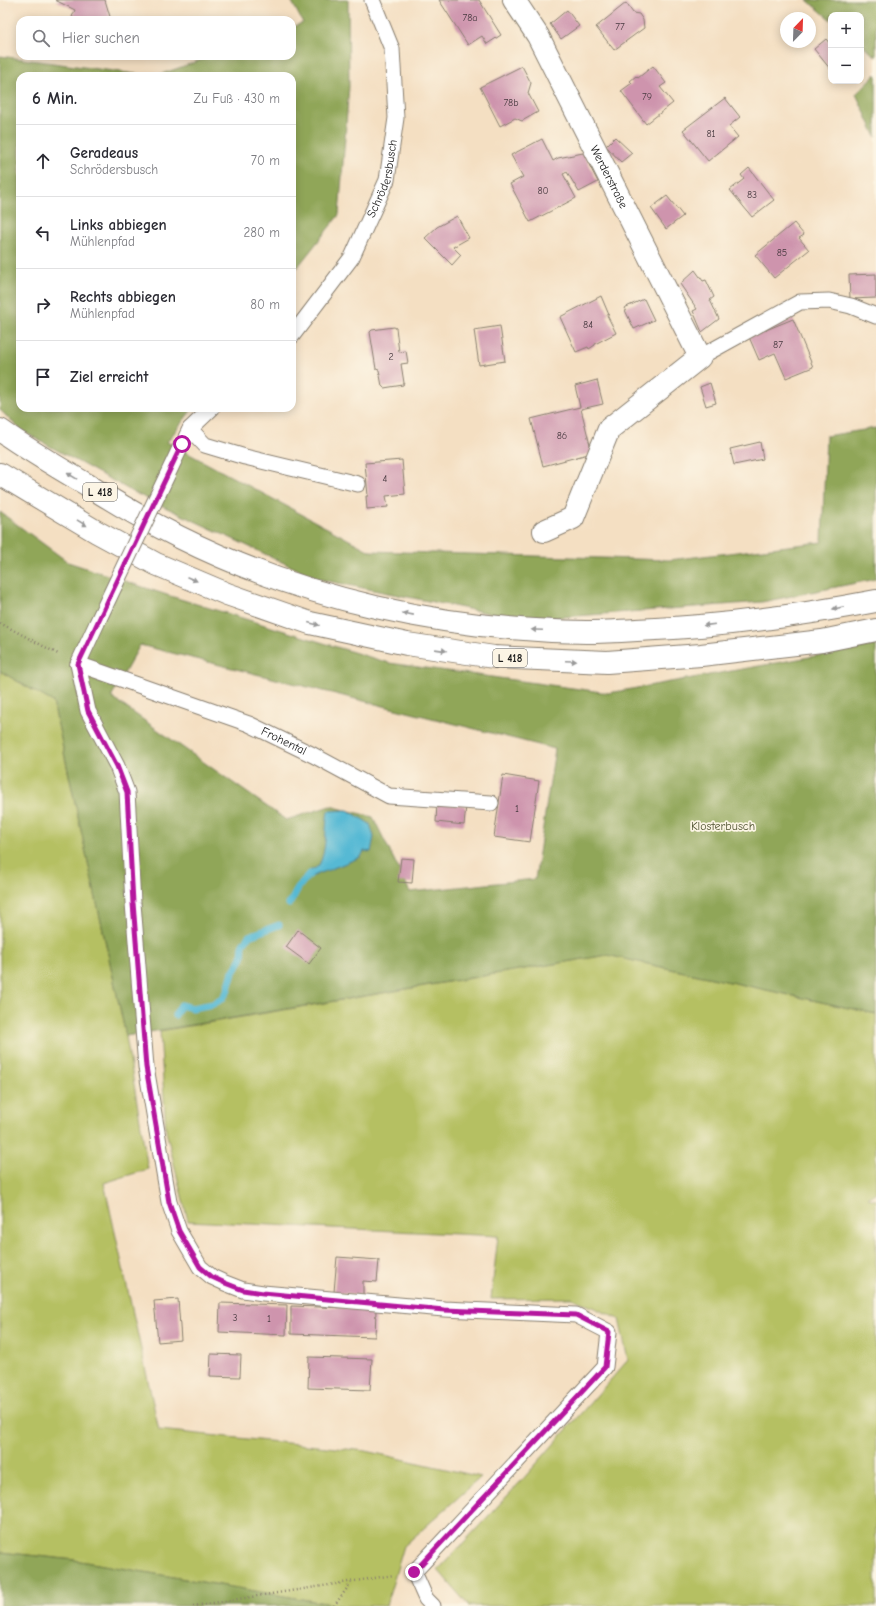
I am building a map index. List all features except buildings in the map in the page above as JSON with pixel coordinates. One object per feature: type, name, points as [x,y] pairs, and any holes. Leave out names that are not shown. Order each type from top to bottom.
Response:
[{"type":"main road","name":"Werderstraße","points":[[514,0],[538,36],[700,357]]},
{"type":"main road","points":[[544,531],[573,518],[609,429],[700,357]]},
{"type":"main road","name":"L 418","points":[[0,430],[22,446],[111,499],[179,537],[242,565],[321,593],[407,614],[502,628],[588,632],[682,628],[818,612],[876,600]]},
{"type":"main road","name":"L 418","points":[[0,474],[97,532],[156,564],[227,594],[310,623],[407,644],[494,657],[607,662],[701,655],[822,641],[876,630]]},
{"type":"lane","name":"Schrödersbusch","points":[[296,331],[352,257],[387,180],[396,118],[392,49],[372,0]]},
{"type":"lane","points":[[700,357],[800,302],[829,301],[851,306],[876,316]]},
{"type":"lane","points":[[208,412],[190,429],[182,444],[78,664],[88,711],[117,766],[127,792],[133,903],[146,1067],[169,1202],[179,1231],[200,1267],[212,1277],[237,1288],[250,1291],[444,1310],[576,1315],[609,1332],[605,1367],[414,1572],[426,1599],[433,1606]]},
{"type":"lane","points":[[190,429],[205,445],[244,457],[358,484]]},
{"type":"lane","name":"Frohental","points":[[78,664],[249,724],[312,755],[389,796],[491,803]]},
{"type":"path","points":[[0,623],[78,664]]},
{"type":"path","points":[[193,1606],[352,1583],[414,1572]]},
{"type":"path","points":[[334,1606],[352,1583]]},
{"type":"green space","points":[[291,0],[348,0],[349,86],[339,215],[296,269],[296,72],[167,72],[201,60],[296,60],[296,26],[303,23]]},
{"type":"green space","points":[[807,0],[876,0],[876,57],[864,47],[864,12],[828,12],[828,18]]},
{"type":"green space","points":[[0,56],[16,58],[16,60],[30,60],[121,72],[16,72],[16,412],[190,412],[167,442],[370,551],[669,560],[822,542],[826,436],[876,428],[876,579],[762,602],[523,620],[318,579],[135,493],[22,431],[0,410]]},
{"type":"green space","points":[[876,74],[876,137],[856,94]]},
{"type":"green space","name":"Klosterbusch","points":[[0,512],[68,562],[167,595],[389,663],[609,693],[876,645],[876,1014],[607,955],[126,1036],[53,702],[0,671]],"holes":[[[140,645],[555,749],[535,879],[410,892],[373,817],[330,806],[286,820],[111,697]]]},
{"type":"green space","points":[[0,671],[53,702],[126,1036],[148,1169],[104,1183],[159,1430],[366,1451],[481,1477],[404,1546],[386,1606],[342,1606],[74,1560],[0,1552]]},
{"type":"green space","points":[[607,955],[876,1014],[876,1192],[868,1198],[876,1200],[876,1606],[469,1606],[438,1570],[523,1479],[628,1360],[619,1319],[572,1298],[491,1299],[498,1236],[188,1221],[166,1131],[160,1031]]},
{"type":"green space","points":[[0,1552],[74,1560],[342,1606],[0,1606]]},
{"type":"water","points":[[348,810],[370,824],[374,837],[371,852],[364,851],[361,857],[311,877],[308,872],[319,865],[322,859],[328,811]]},
{"type":"waterway","points":[[289,904],[304,880],[310,874]]},
{"type":"waterway","points":[[175,1015],[181,1005],[192,1008],[213,1004],[222,999],[227,992],[233,972],[242,958],[243,944],[249,936],[279,925]]},
{"type":"route","points":[[182,444],[78,664],[88,711],[117,766],[127,792],[133,903],[146,1067],[169,1202],[179,1231],[188,1250],[200,1267],[212,1277],[243,1290],[444,1310],[576,1315],[609,1332],[605,1367],[414,1572]]}]
